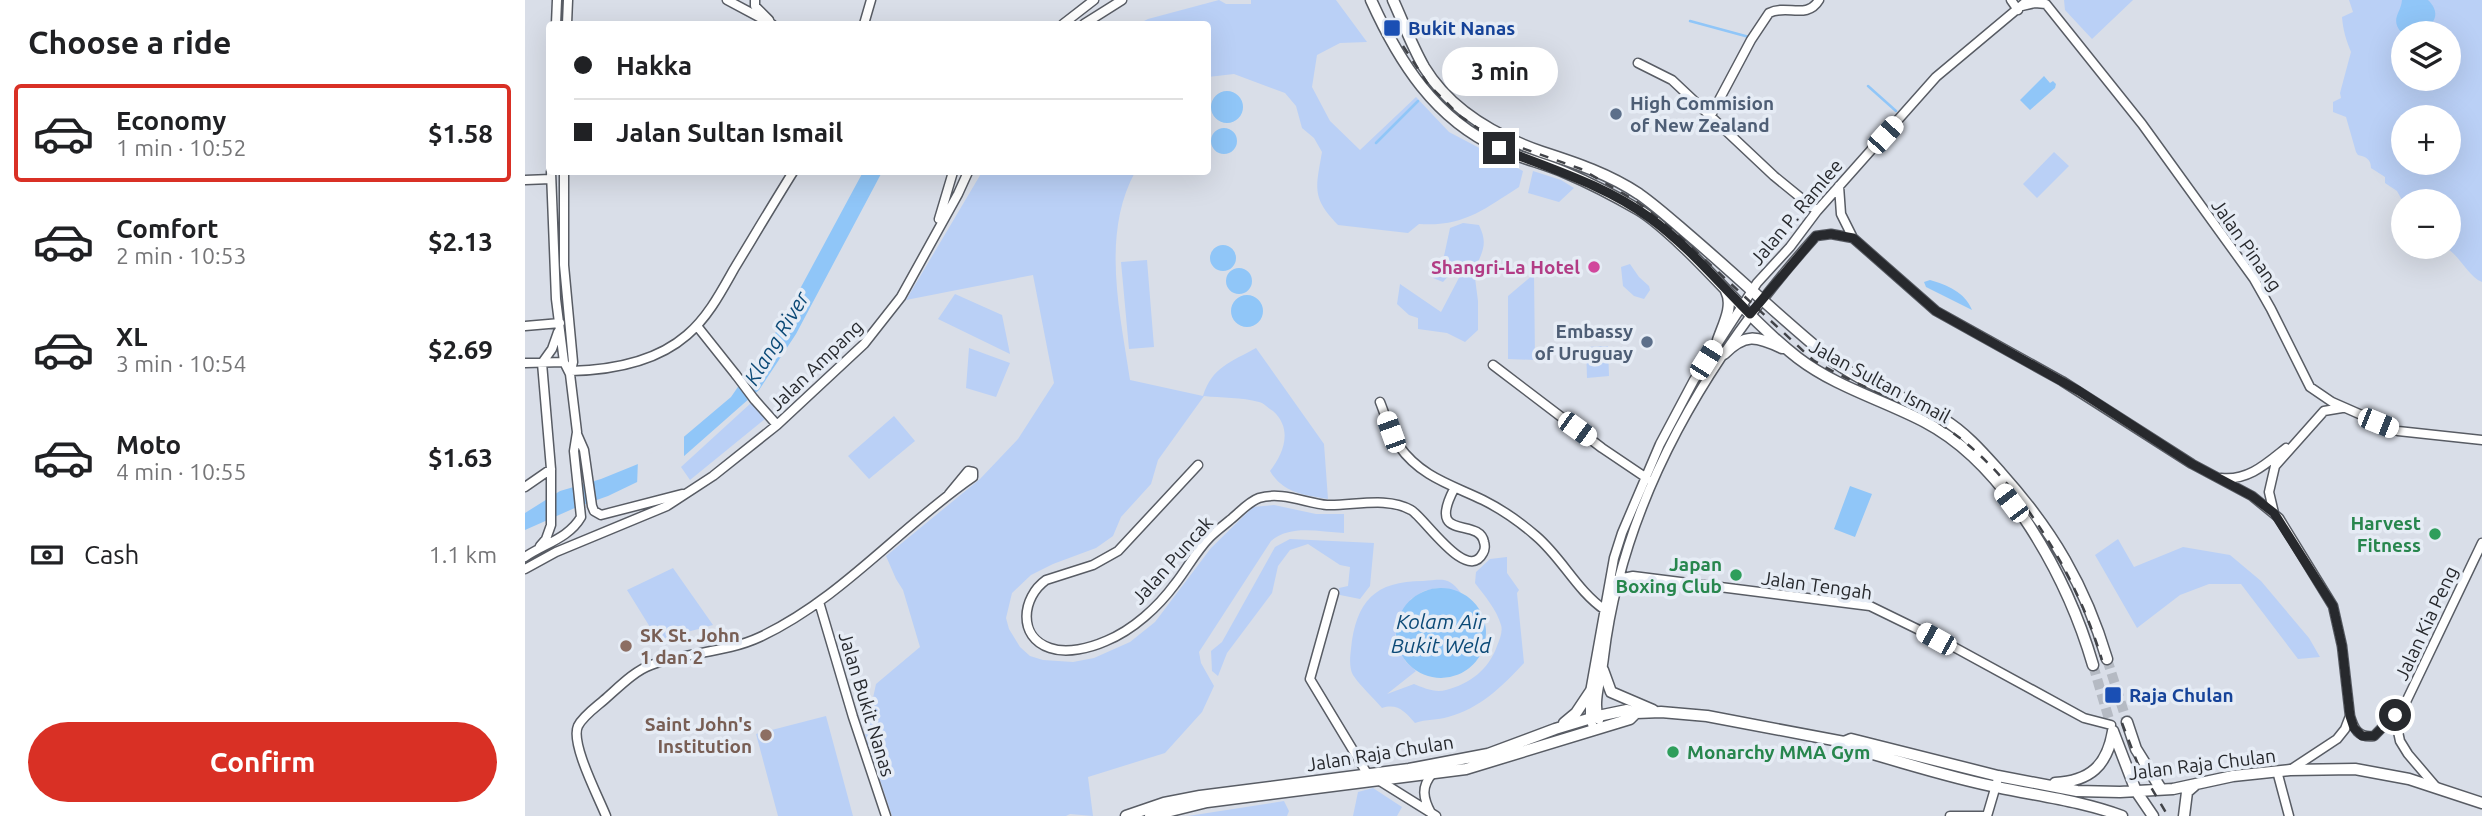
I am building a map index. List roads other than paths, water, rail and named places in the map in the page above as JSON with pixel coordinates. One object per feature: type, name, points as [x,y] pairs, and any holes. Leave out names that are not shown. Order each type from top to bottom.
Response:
[{"type":"main road","name":"Jalan Sultan Ismail","points":[[1371,0],[1402,60],[1419,86],[1446,114],[1474,135],[1499,148],[1562,171],[1639,210],[1672,236],[1750,314],[1811,367],[1846,387],[1927,424],[1961,447],[1976,461],[2041,542],[2082,628],[2093,664]]},
{"type":"main road","points":[[1393,0],[1426,69],[1438,86],[1471,117],[1518,143],[1573,161],[1637,193],[1743,281],[1755,287]]},
{"type":"main road","points":[[1719,340],[1729,306],[1729,297],[1722,284]]},
{"type":"main road","name":"Jalan Sultan Ismail","points":[[1755,287],[1761,300],[1838,365],[1942,418],[1980,449],[2032,507],[2056,541],[2087,601],[2107,659]]},
{"type":"main road","points":[[1724,354],[1747,338],[1765,340],[1792,352]]},
{"type":"main road","points":[[1603,670],[1611,692],[1656,712]]},
{"type":"main road","points":[[1555,729],[1576,713],[1590,692]]},
{"type":"main road","name":"Jalan Raja Chulan","points":[[1125,816],[1164,803],[1190,798],[1368,775],[1488,754],[1555,729],[1627,710],[1636,713],[1707,716],[1844,742],[1851,739],[2122,816]]},
{"type":"main road","name":"Jalan Raja Chulan","points":[[1150,816],[1207,802],[1380,781],[1483,765],[1630,719],[1636,713]]},
{"type":"main road","points":[[2127,722],[2136,749],[2161,789]]},
{"type":"main road","points":[[2034,783],[2070,782],[2087,777],[2097,769],[2109,746],[2112,728]]},
{"type":"main road","points":[[2112,728],[2136,791],[2153,816]]},
{"type":"main road","name":"Jalan Raja Chulan","points":[[1997,782],[2034,783],[2077,791],[2136,791],[2277,771],[2355,769],[2409,779],[2482,803]]},
{"type":"main road","points":[[2184,816],[2187,792],[2197,783]]},
{"type":"street","points":[[556,21],[557,0]]},
{"type":"street","points":[[567,21],[568,0]]},
{"type":"street","points":[[727,0],[766,21]]},
{"type":"street","points":[[755,0],[755,6],[769,21]]},
{"type":"street","points":[[865,21],[871,0]]},
{"type":"street","points":[[1067,21],[1094,0]]},
{"type":"street","points":[[1089,21],[1122,0]]},
{"type":"street","points":[[1710,117],[1751,40],[1769,13],[1787,9],[1806,12],[1819,0]]},
{"type":"street","points":[[2011,0],[2023,5]]},
{"type":"street","name":"Jalan Pinang","points":[[2023,5],[2048,2],[2142,124],[2254,279],[2310,387],[2323,398],[2398,431],[2482,440]]},
{"type":"street","name":"Jalan P. Ramlee","points":[[1594,717],[1603,670],[1607,611],[1660,444],[1694,380],[1755,287],[1817,211],[1936,77],[2023,5]]},
{"type":"street","points":[[1639,63],[1672,80],[1774,176],[1817,211]]},
{"type":"street","points":[[525,180],[551,175],[555,282],[564,362],[570,373],[577,432],[574,451],[582,517],[568,532],[525,557]]},
{"type":"street","points":[[564,175],[564,265],[573,362],[570,373]]},
{"type":"street","points":[[570,373],[608,369],[653,355],[674,344],[697,326],[791,175]]},
{"type":"street","name":"Jalan Ampang","points":[[936,230],[952,175]]},
{"type":"street","name":"Jalan Ampang","points":[[525,569],[556,552],[649,514],[685,494],[722,469],[777,425],[864,344],[901,297],[967,175]]},
{"type":"street","points":[[1839,186],[1841,214],[1853,238],[1936,311],[2071,386],[2192,464],[2252,496],[2274,513]]},
{"type":"street","name":"Jalan P. Ramlee","points":[[1597,729],[1590,692],[1618,546],[1649,480],[1700,392],[1761,300],[1816,236],[1831,234],[1853,238]]},
{"type":"street","points":[[525,326],[560,323]]},
{"type":"street","points":[[534,551],[546,539],[551,524],[551,469],[542,363],[552,349],[560,323]]},
{"type":"street","points":[[697,326],[777,425]]},
{"type":"street","points":[[525,363],[564,362]]},
{"type":"street","points":[[1493,365],[1649,480]]},
{"type":"street","points":[[2218,478],[2240,477],[2269,462],[2287,447],[2321,408],[2323,398]]},
{"type":"street","points":[[1380,402],[1391,432],[1405,454],[1422,470],[1454,489],[1485,501],[1521,523],[1541,540],[1569,574],[1607,611]]},
{"type":"street","points":[[2344,408],[2324,411],[2275,466],[2269,492],[2274,513],[2333,606],[2342,646],[2350,716],[2358,733],[2362,736],[2374,736],[2405,704]]},
{"type":"street","name":"Jalan Ampang","points":[[577,432],[585,450],[593,507],[601,515],[637,507],[668,496],[685,494]]},
{"type":"street","points":[[1660,444],[1669,448]]},
{"type":"street","name":"Jalan Puncak","points":[[1198,465],[1118,551],[1093,565],[1046,580],[1034,593],[1027,607],[1027,622],[1033,636],[1041,644],[1054,649],[1070,650],[1105,642],[1128,629],[1156,606],[1176,584],[1210,537],[1240,511],[1264,497],[1288,498],[1325,505],[1400,505],[1415,513],[1455,555],[1466,560],[1476,559],[1483,553],[1485,546],[1482,538],[1475,531],[1454,526],[1445,516],[1454,489]]},
{"type":"street","points":[[525,487],[551,469]]},
{"type":"street","points":[[606,816],[577,742],[576,731],[583,719],[648,666],[758,638],[819,602],[949,494]]},
{"type":"street","name":"Jalan Kia Peng","points":[[2437,788],[2408,754],[2400,741],[2397,727],[2405,704],[2482,542]]},
{"type":"street","name":"Jalan Tengah","points":[[1618,579],[1633,576],[1870,606],[1952,646],[2084,718],[2112,728]]},
{"type":"street","points":[[1334,593],[1310,679],[1368,775]]},
{"type":"street","name":"Jalan Bukit Nanas","points":[[819,602],[886,816]]},
{"type":"street","points":[[2290,770],[2337,739],[2350,716]]},
{"type":"street","points":[[2277,771],[2289,816]]},
{"type":"street","points":[[1432,774],[1424,789],[1425,800],[1434,814]]},
{"type":"street","points":[[1380,781],[1434,814]]},
{"type":"street","points":[[1950,816],[1986,816],[1997,782]]},
{"type":"water","points":[[2402,0],[2428,0],[2433,7],[2434,20],[2396,21]]},
{"type":"water","points":[[2044,76],[2050,83],[2053,81],[2056,84],[2055,88],[2030,110],[2020,100]]},
{"type":"water","points":[[1227,91],[1238,96],[1243,107],[1238,118],[1227,123],[1216,118],[1211,107],[1216,96]]},
{"type":"water","points":[[1224,128],[1233,132],[1237,141],[1233,150],[1224,154],[1215,150],[1211,141],[1215,132]]},
{"type":"water","name":"Klang River","points":[[861,175],[880,175],[796,334],[759,390],[683,457],[660,471],[525,530],[525,513],[560,491],[601,479],[673,446],[731,397],[780,326]]},
{"type":"water","points":[[1223,245],[1232,249],[1236,258],[1232,267],[1223,271],[1214,267],[1210,258],[1214,249]]},
{"type":"water","points":[[1239,268],[1248,272],[1252,281],[1248,290],[1239,294],[1230,290],[1226,281],[1230,272]]},
{"type":"water","points":[[1930,280],[1960,294],[1972,310],[1926,287],[1924,282]]},
{"type":"water","points":[[1247,295],[1258,300],[1263,311],[1258,322],[1247,327],[1236,322],[1231,311],[1236,300]]},
{"type":"water","points":[[1850,486],[1872,494],[1855,537],[1834,529]]},
{"type":"water","name":"Kolam Air Bukit Weld","points":[[1441,588],[1458,592],[1473,601],[1482,616],[1486,633],[1482,650],[1473,665],[1458,674],[1441,678],[1424,674],[1409,665],[1400,650],[1396,633],[1400,616],[1409,601],[1424,592]]},
{"type":"waterway","points":[[1690,21],[1749,37]]},
{"type":"waterway","points":[[1868,86],[1896,111]]},
{"type":"waterway","points":[[1376,143],[1418,101]]},
{"type":"tunnel","points":[[2107,659],[2127,722]]},
{"type":"tunnel","points":[[2093,665],[2111,726]]},
{"type":"railway","points":[[1403,46],[1428,84],[1460,116],[1491,137],[1581,169],[1636,201],[1674,231],[1813,360],[1923,414],[1954,434],[1983,459],[2035,520],[2056,554],[2075,590],[2102,660]]},
{"type":"railway","points":[[2122,723],[2139,767],[2168,816]]},
{"type":"place","name":"Bukit Nanas","points":[[1392,28]]},
{"type":"place","name":"High Commision of New Zealand","points":[[1616,114]]},
{"type":"place","name":"Shangri-La Hotel","points":[[1594,267]]},
{"type":"place","name":"Embassy of Uruguay","points":[[1647,342]]},
{"type":"place","name":"Harvest Fitness","points":[[2435,534]]},
{"type":"place","name":"Japan Boxing Club","points":[[1736,575]]},
{"type":"place","name":"SK St. John 1 dan 2","points":[[626,646]]},
{"type":"place","name":"Raja Chulan","points":[[2113,695]]},
{"type":"place","name":"Saint John's Institution","points":[[766,735]]},
{"type":"place","name":"Monarchy MMA Gym","points":[[1673,752]]}]
